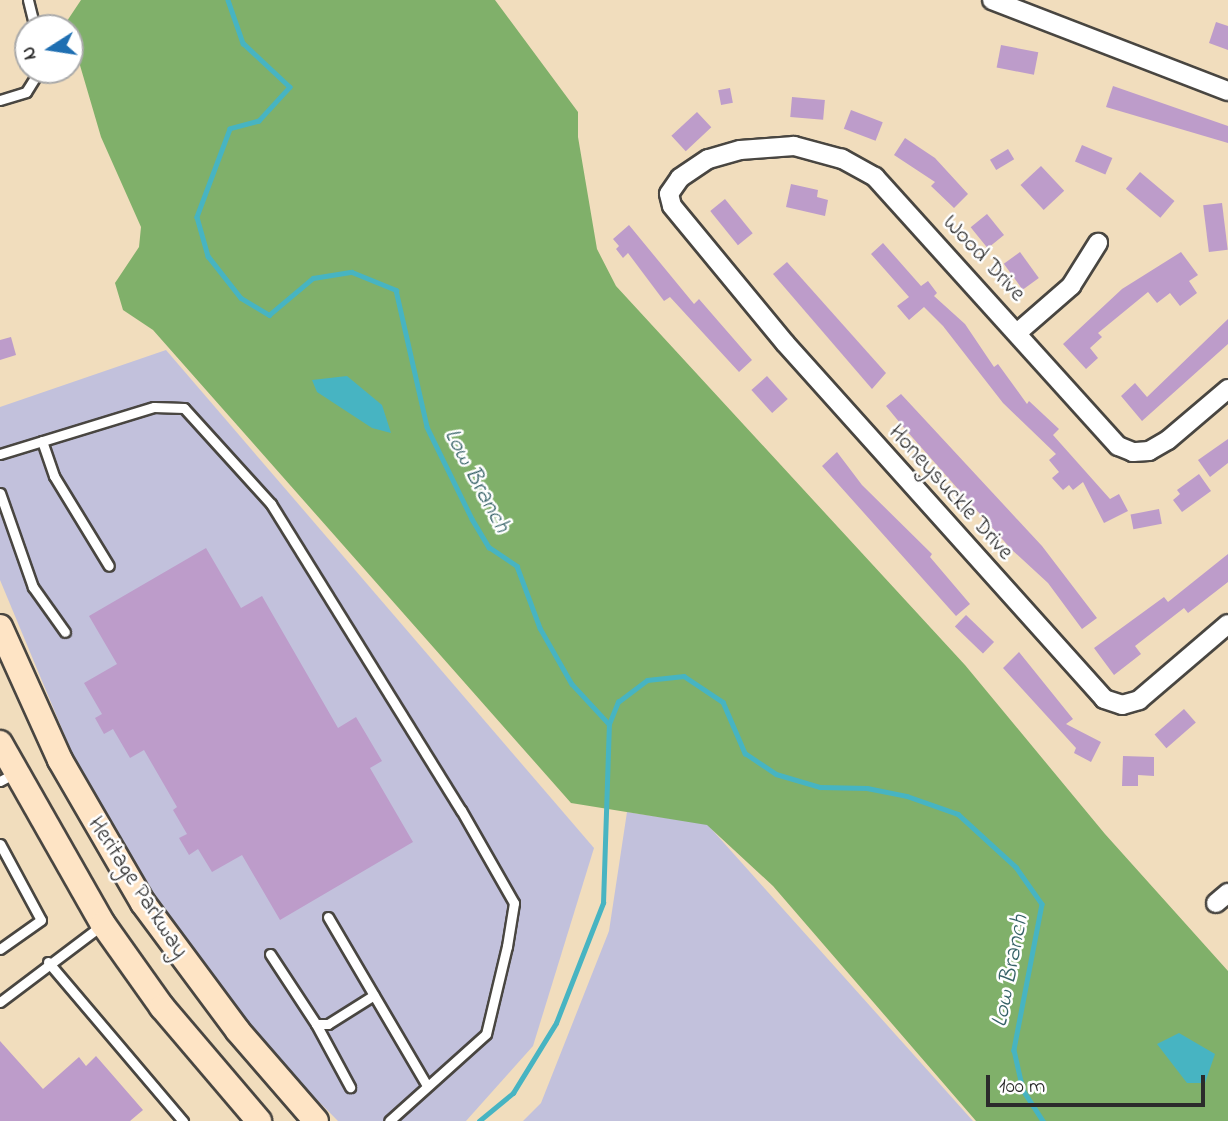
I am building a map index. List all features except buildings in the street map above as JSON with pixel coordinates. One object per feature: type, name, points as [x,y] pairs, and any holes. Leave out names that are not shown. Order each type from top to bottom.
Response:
[{"type":"main road","name":"Heritage Parkway","points":[[0,627],[60,760],[143,904],[238,1031],[316,1121]]},
{"type":"main road","name":"Heritage Parkway","points":[[0,743],[8,777],[103,924],[162,1007],[259,1121]]},
{"type":"street","points":[[992,0],[1228,91]]},
{"type":"street","name":"Wood Drive","points":[[669,194],[680,178],[708,159],[740,150],[794,146],[842,159],[874,177],[1118,446],[1133,452],[1149,451],[1168,440],[1228,389]]},
{"type":"street","name":"Honeysuckle Drive","points":[[669,194],[672,206],[785,343],[1104,699],[1122,705],[1139,700],[1228,624]]},
{"type":"street","points":[[1017,333],[1071,286],[1098,243]]},
{"type":"lane","points":[[0,100],[26,92],[31,84]]},
{"type":"lane","points":[[0,454],[154,407],[184,408],[271,504],[461,810],[514,903],[486,1034],[426,1084],[389,1121]]},
{"type":"lane","points":[[43,441],[54,476],[109,566]]},
{"type":"lane","points":[[0,493],[33,587],[65,632]]},
{"type":"lane","points":[[0,845],[41,920],[0,949]]},
{"type":"lane","points":[[328,917],[426,1084]]},
{"type":"lane","points":[[0,1002],[48,962],[103,924]]},
{"type":"lane","points":[[270,954],[316,1024],[350,1087]]},
{"type":"lane","points":[[48,962],[183,1121]]},
{"type":"lane","points":[[316,1024],[328,1024],[374,995]]},
{"type":"shaded area","points":[[166,350],[594,848],[533,1046],[466,1121],[338,1121],[238,1020],[102,825],[0,580],[0,407]]},
{"type":"shaded area","points":[[627,812],[707,824],[973,1121],[523,1121],[541,1103],[609,931]]},
{"type":"green space","points":[[81,0],[495,0],[578,112],[578,137],[597,249],[616,286],[965,665],[1105,834],[1228,971],[1228,1121],[976,1121],[773,886],[707,825],[571,803],[153,330],[123,310],[115,283],[139,247],[141,227],[101,137],[84,79],[84,14],[72,14]]},
{"type":"water","points":[[347,376],[382,405],[391,433],[372,428],[317,392],[312,380]]},
{"type":"water","points":[[1179,1033],[1215,1054],[1205,1083],[1187,1083],[1157,1044]]},
{"type":"waterway","name":"Low Branch","points":[[228,0],[243,43],[290,87],[259,121],[230,129],[197,217],[208,256],[241,298],[269,315],[313,278],[352,272],[396,290],[427,427],[472,519],[489,547],[517,566],[540,628],[572,684],[609,724],[618,702],[647,680],[684,676],[723,702],[745,753],[776,774],[820,787],[867,788],[907,796],[958,814],[1016,867],[1042,904],[1014,1050],[1023,1090],[1043,1121]]},
{"type":"waterway","points":[[479,1121],[513,1093],[556,1023],[603,903],[609,724]]}]
